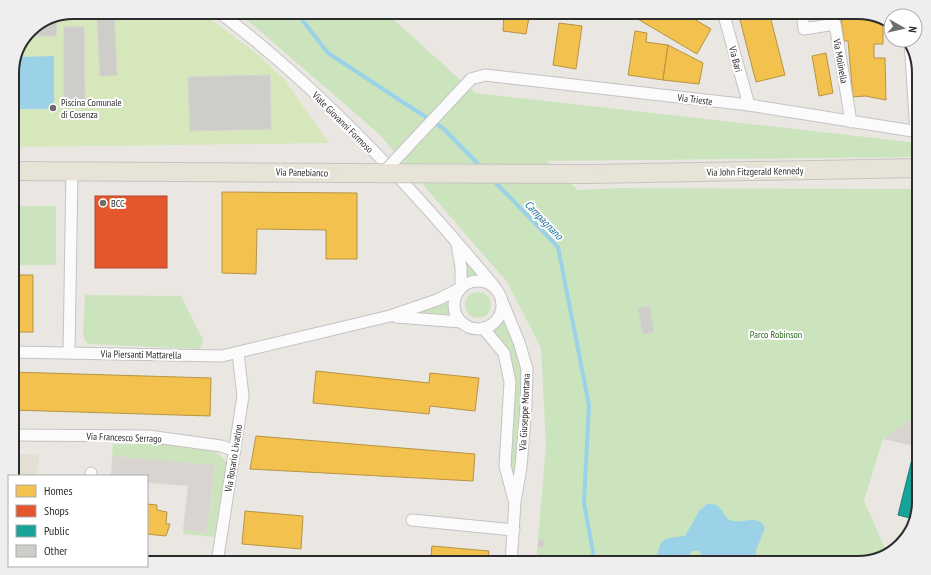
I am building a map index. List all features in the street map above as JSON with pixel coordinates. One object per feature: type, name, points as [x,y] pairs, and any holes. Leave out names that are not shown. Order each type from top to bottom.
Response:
[{"type":"main road","name":"Via John Fitzgerald Kennedy","points":[[592,174],[912,168]]},
{"type":"main road","name":"Via Panebianco","points":[[19,171],[592,174]]},
{"type":"street","name":"Viale Giovanni Formoso","points":[[228,19],[254,38],[342,118],[457,242],[494,286]]},
{"type":"street","name":"Via Bari","points":[[725,19],[748,105]]},
{"type":"street","name":"Via Molinella","points":[[803,19],[804,29],[835,24],[851,122]]},
{"type":"street","name":"Via Trieste","points":[[383,173],[471,79],[485,75],[748,105],[912,131]]},
{"type":"street","points":[[70,352],[72,171]]},
{"type":"street","points":[[457,242],[461,267],[460,288],[454,302],[454,310],[461,322],[467,326],[483,328],[490,326],[500,315],[502,301],[494,286],[488,282],[474,281],[460,288]]},
{"type":"street","name":"Via Piersanti Mattarella","points":[[19,352],[222,356],[390,316],[437,300],[460,288]]},
{"type":"street","name":"Via Giuseppe Montana","points":[[502,301],[519,342],[526,369],[526,406],[522,459],[515,502],[512,556]]},
{"type":"street","name":"Via Piersanti Mattarella","points":[[390,316],[461,322]]},
{"type":"street","name":"Via Giuseppe Montana","points":[[483,328],[504,353],[510,382],[505,466],[515,502]]},
{"type":"street","name":"Via Rosario Livatino","points":[[218,556],[243,396],[238,352]]},
{"type":"street","name":"Via Francesco Serrago","points":[[19,436],[148,436],[221,446],[235,451]]},
{"type":"street","points":[[412,520],[514,530]]},
{"type":"shaded area","points":[[912,419],[912,445],[883,439]]},
{"type":"shaded area","points":[[19,454],[39,454],[37,475],[19,475]]},
{"type":"shaded area","points":[[112,456],[215,465],[207,533],[183,530],[188,486],[148,483],[148,475],[111,475]]},
{"type":"green space","points":[[210,19],[257,54],[284,79],[329,143],[19,147],[19,69],[21,59],[28,43],[35,35],[52,23],[62,20]]},
{"type":"green space","name":"Parco Robinson","points":[[246,19],[393,19],[475,93],[912,142],[912,157],[547,161],[578,190],[619,188],[912,189],[912,419],[883,439],[864,501],[885,549],[865,556],[537,556],[546,445],[541,348],[507,282],[379,134]]},
{"type":"green space","points":[[19,206],[56,206],[56,265],[19,265]]},
{"type":"green space","points":[[460,248],[485,279],[477,277],[464,279]]},
{"type":"green space","points":[[478,292],[487,296],[491,305],[487,314],[478,318],[469,314],[465,305],[469,296]]},
{"type":"green space","points":[[85,295],[181,296],[203,340],[202,346],[198,349],[88,344],[83,334]]},
{"type":"green space","points":[[454,295],[451,306],[454,316],[406,314]]},
{"type":"green space","points":[[503,314],[518,355],[521,369],[523,395],[522,426],[516,471],[513,482],[508,462],[513,382],[489,330],[497,324]]},
{"type":"green space","points":[[113,444],[182,445],[208,450],[218,454],[227,463],[214,537],[183,534],[183,530],[207,533],[215,466],[112,456]]},
{"type":"water","points":[[54,56],[54,109],[19,109],[19,69],[22,57]]},
{"type":"water","points":[[707,504],[713,504],[718,506],[726,517],[733,521],[759,521],[765,528],[756,550],[756,556],[702,556],[699,551],[692,551],[688,556],[657,556],[661,542],[668,538],[685,536],[699,511]]},
{"type":"building: Homes","points":[[504,19],[529,19],[526,34],[503,31]]},
{"type":"building: Homes","points":[[638,19],[694,19],[711,29],[697,54]]},
{"type":"building: Homes","points":[[740,19],[771,19],[785,75],[756,82]]},
{"type":"building: Homes","points":[[841,19],[865,19],[883,25],[883,44],[874,44],[874,58],[885,58],[886,100],[865,96],[853,97],[848,41],[844,41]]},
{"type":"building: Homes","points":[[559,23],[582,26],[576,69],[553,65]]},
{"type":"building: Homes","points":[[635,31],[647,33],[646,42],[668,45],[663,80],[628,75]]},
{"type":"building: Homes","points":[[668,45],[703,63],[699,84],[663,80]]},
{"type":"building: Homes","points":[[826,53],[833,93],[819,96],[812,56]]},
{"type":"building: Homes","points":[[222,192],[357,193],[357,259],[326,259],[326,230],[257,229],[256,274],[222,273]]},
{"type":"building: Homes","points":[[19,275],[33,275],[33,332],[19,332]]},
{"type":"building: Homes","points":[[316,371],[429,383],[430,373],[479,378],[475,411],[430,406],[429,414],[313,403]]},
{"type":"building: Homes","points":[[19,372],[211,378],[210,416],[19,410]]},
{"type":"building: Homes","points":[[256,436],[475,454],[473,481],[250,469]]},
{"type":"building: Homes","points":[[148,504],[157,505],[157,510],[167,512],[166,524],[170,524],[166,536],[148,534]]},
{"type":"building: Homes","points":[[245,511],[303,516],[301,549],[242,544]]},
{"type":"building: Homes","points":[[432,546],[489,551],[489,556],[431,556]]},
{"type":"building: Shops","points":[[95,196],[167,196],[167,268],[95,268]]},
{"type":"building: Public","points":[[912,459],[912,509],[909,518],[898,515]]},
{"type":"building: Other","points":[[97,19],[114,19],[117,75],[100,76]]},
{"type":"building: Other","points":[[57,22],[56,36],[34,36],[43,28]]},
{"type":"building: Other","points":[[64,27],[84,27],[85,105],[64,105]]},
{"type":"building: Other","points":[[270,75],[271,129],[190,131],[188,77]]},
{"type":"building: Other","points":[[649,306],[654,332],[643,334],[638,308]]},
{"type":"building: Other","points":[[539,539],[544,540],[543,547],[538,546]]},
{"type":"waterway","name":"Campagnano","points":[[301,19],[328,53],[444,129],[482,168]]},
{"type":"waterway","name":"Campagnano","points":[[492,179],[558,247],[589,405],[584,503],[594,556]]},
{"type":"place","name":"Piscina Comunale di Cosenza","points":[[53,108]]},
{"type":"place","name":"BCC","points":[[103,203]]}]
